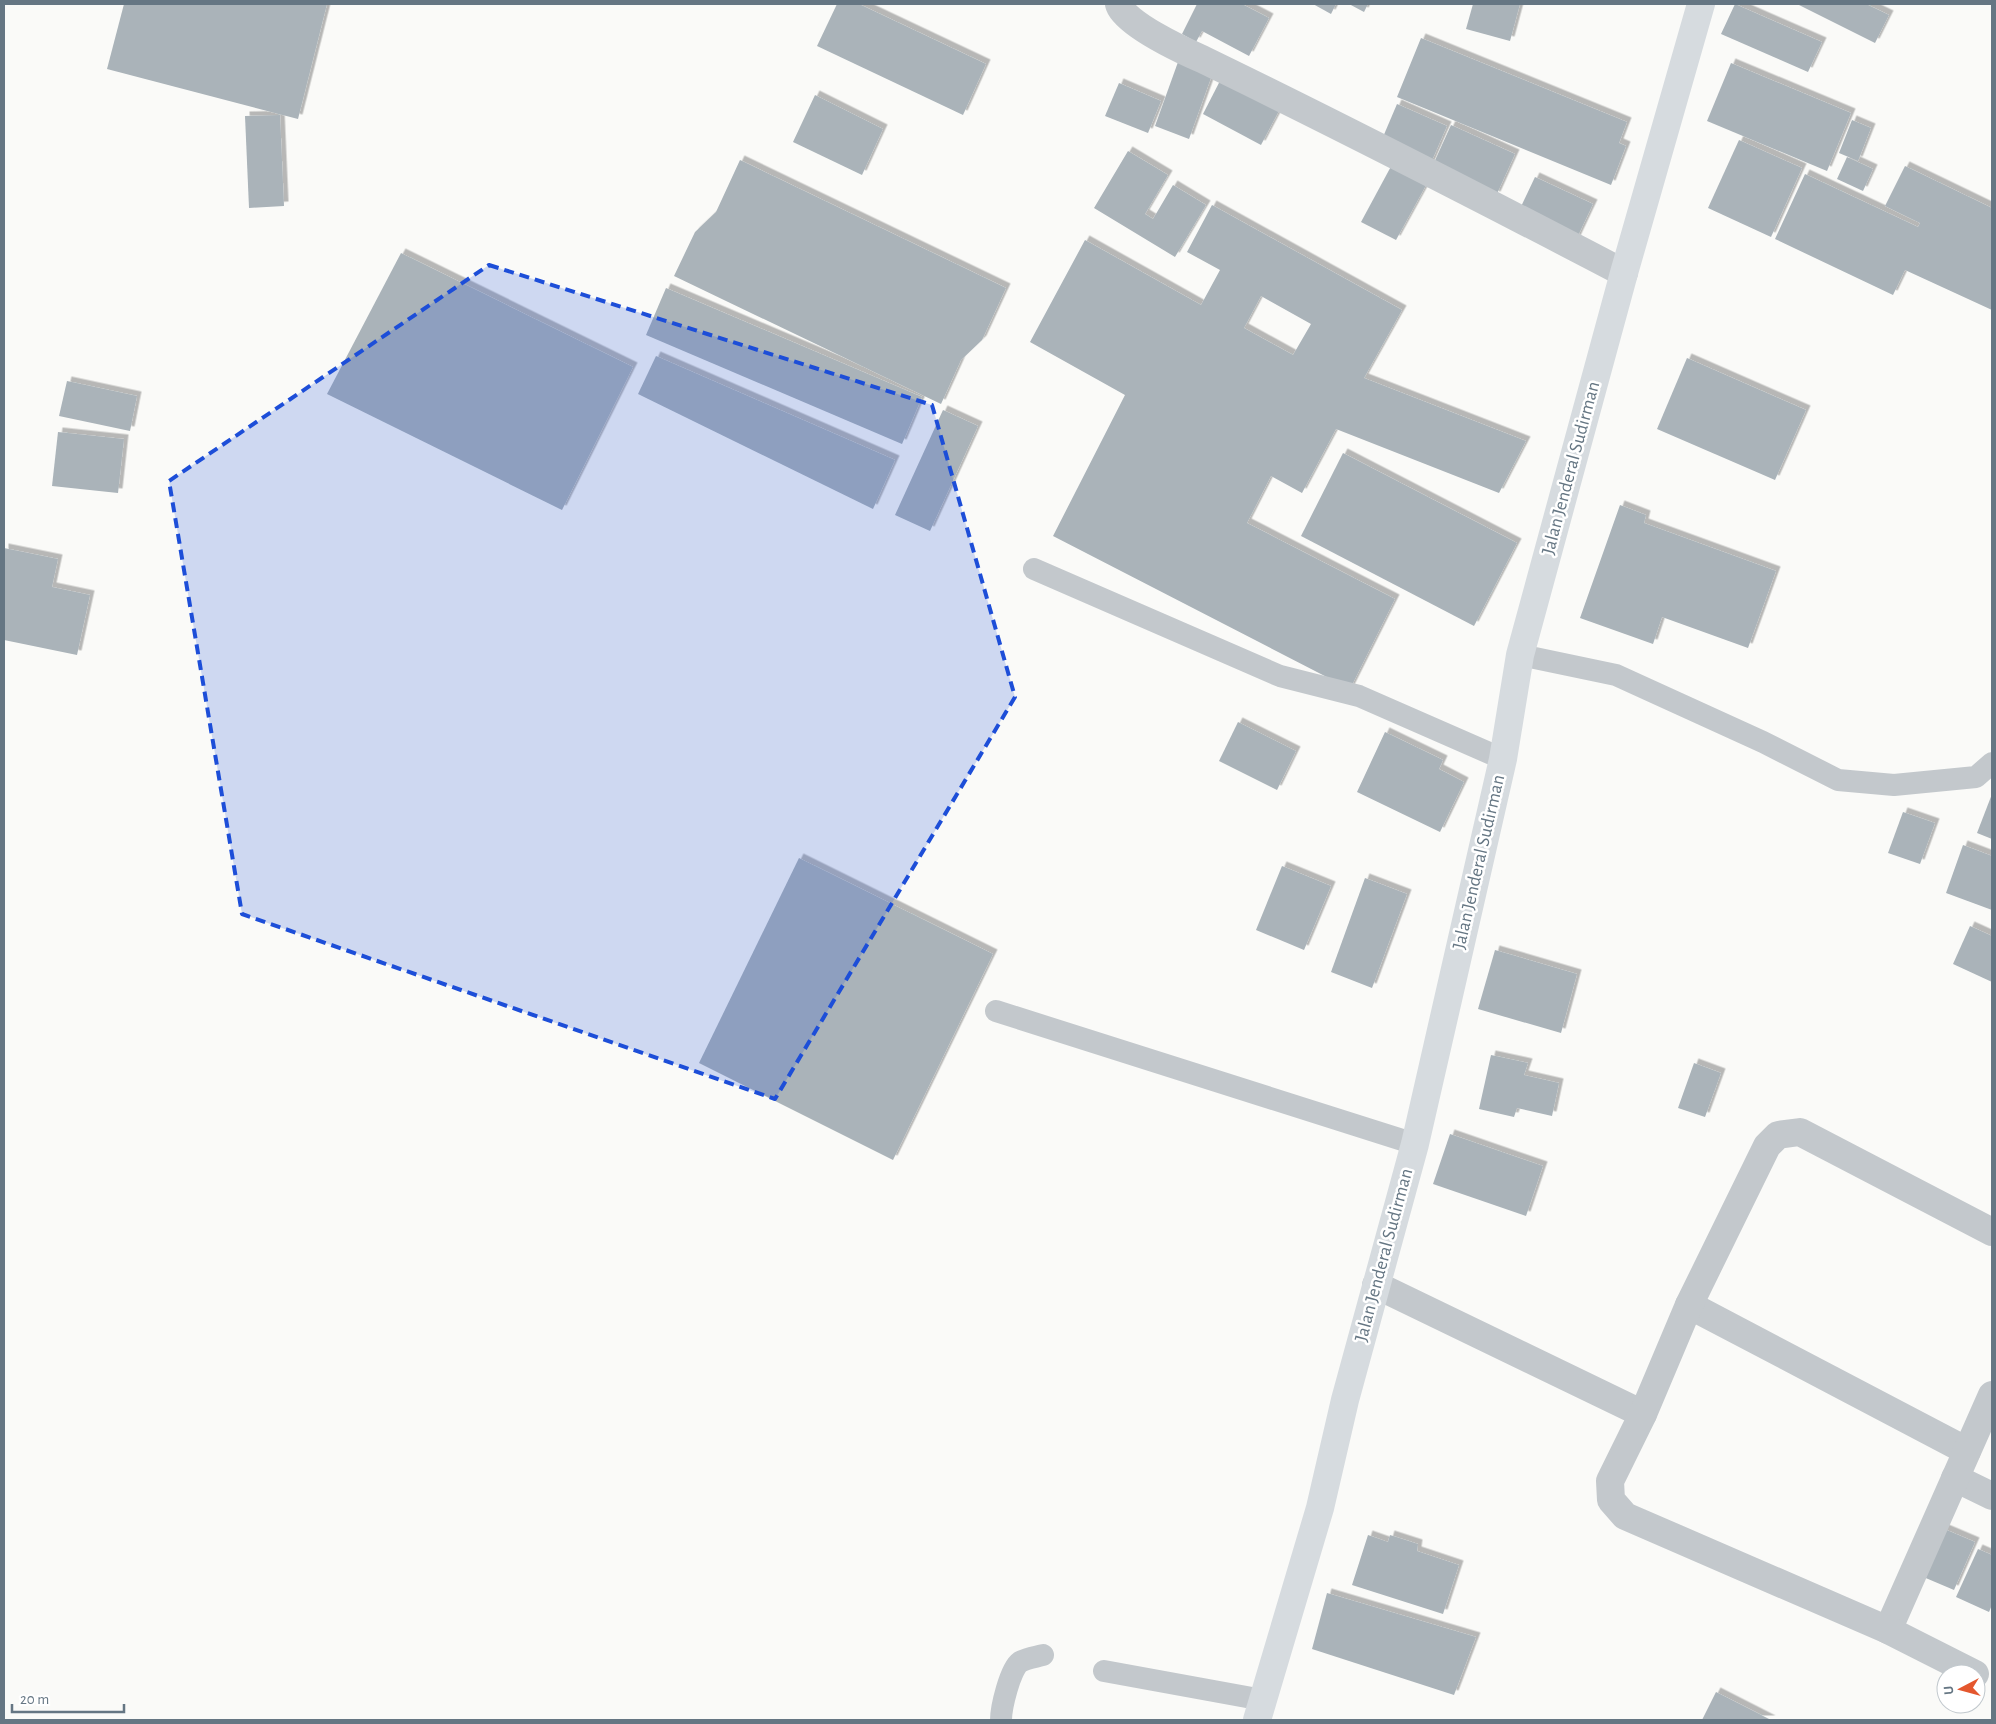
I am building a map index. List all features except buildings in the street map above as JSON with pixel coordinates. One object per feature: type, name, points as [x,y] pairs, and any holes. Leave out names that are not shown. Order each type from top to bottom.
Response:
[{"type":"main road","name":"Jalan Jenderal Sudirman","points":[[1260,1710],[1320,1508],[1345,1400],[1415,1144],[1503,759],[1520,655],[1624,273],[1702,4]]},
{"type":"street","points":[[1119,4],[1120,10],[1128,17],[1170,44],[1373,142],[1624,273]]},
{"type":"street","points":[[1955,1664],[1888,1630],[1625,1516],[1611,1500],[1610,1481],[1643,1414],[1689,1306],[1767,1146],[1778,1135],[1800,1132],[1992,1232]]},
{"type":"street","points":[[1376,1285],[1643,1414]]},
{"type":"street","points":[[1689,1306],[1967,1451]]},
{"type":"street","points":[[1888,1630],[1992,1395]]},
{"type":"street","points":[[1956,1478],[1992,1496]]},
{"type":"lane","points":[[1034,569],[1280,676],[1359,696],[1503,759]]},
{"type":"lane","points":[[1520,655],[1616,676],[1763,742],[1838,780],[1894,785],[1976,777],[1992,762]]},
{"type":"lane","points":[[996,1011],[1415,1144]]},
{"type":"lane","points":[[1001,1720],[1001,1713],[1012,1675],[1020,1662],[1043,1654]]},
{"type":"lane","points":[[1104,1670],[1260,1710]]},
{"type":"highlighted area","points":[[489,265],[932,405],[1015,697],[775,1099],[242,914],[169,481]]}]
